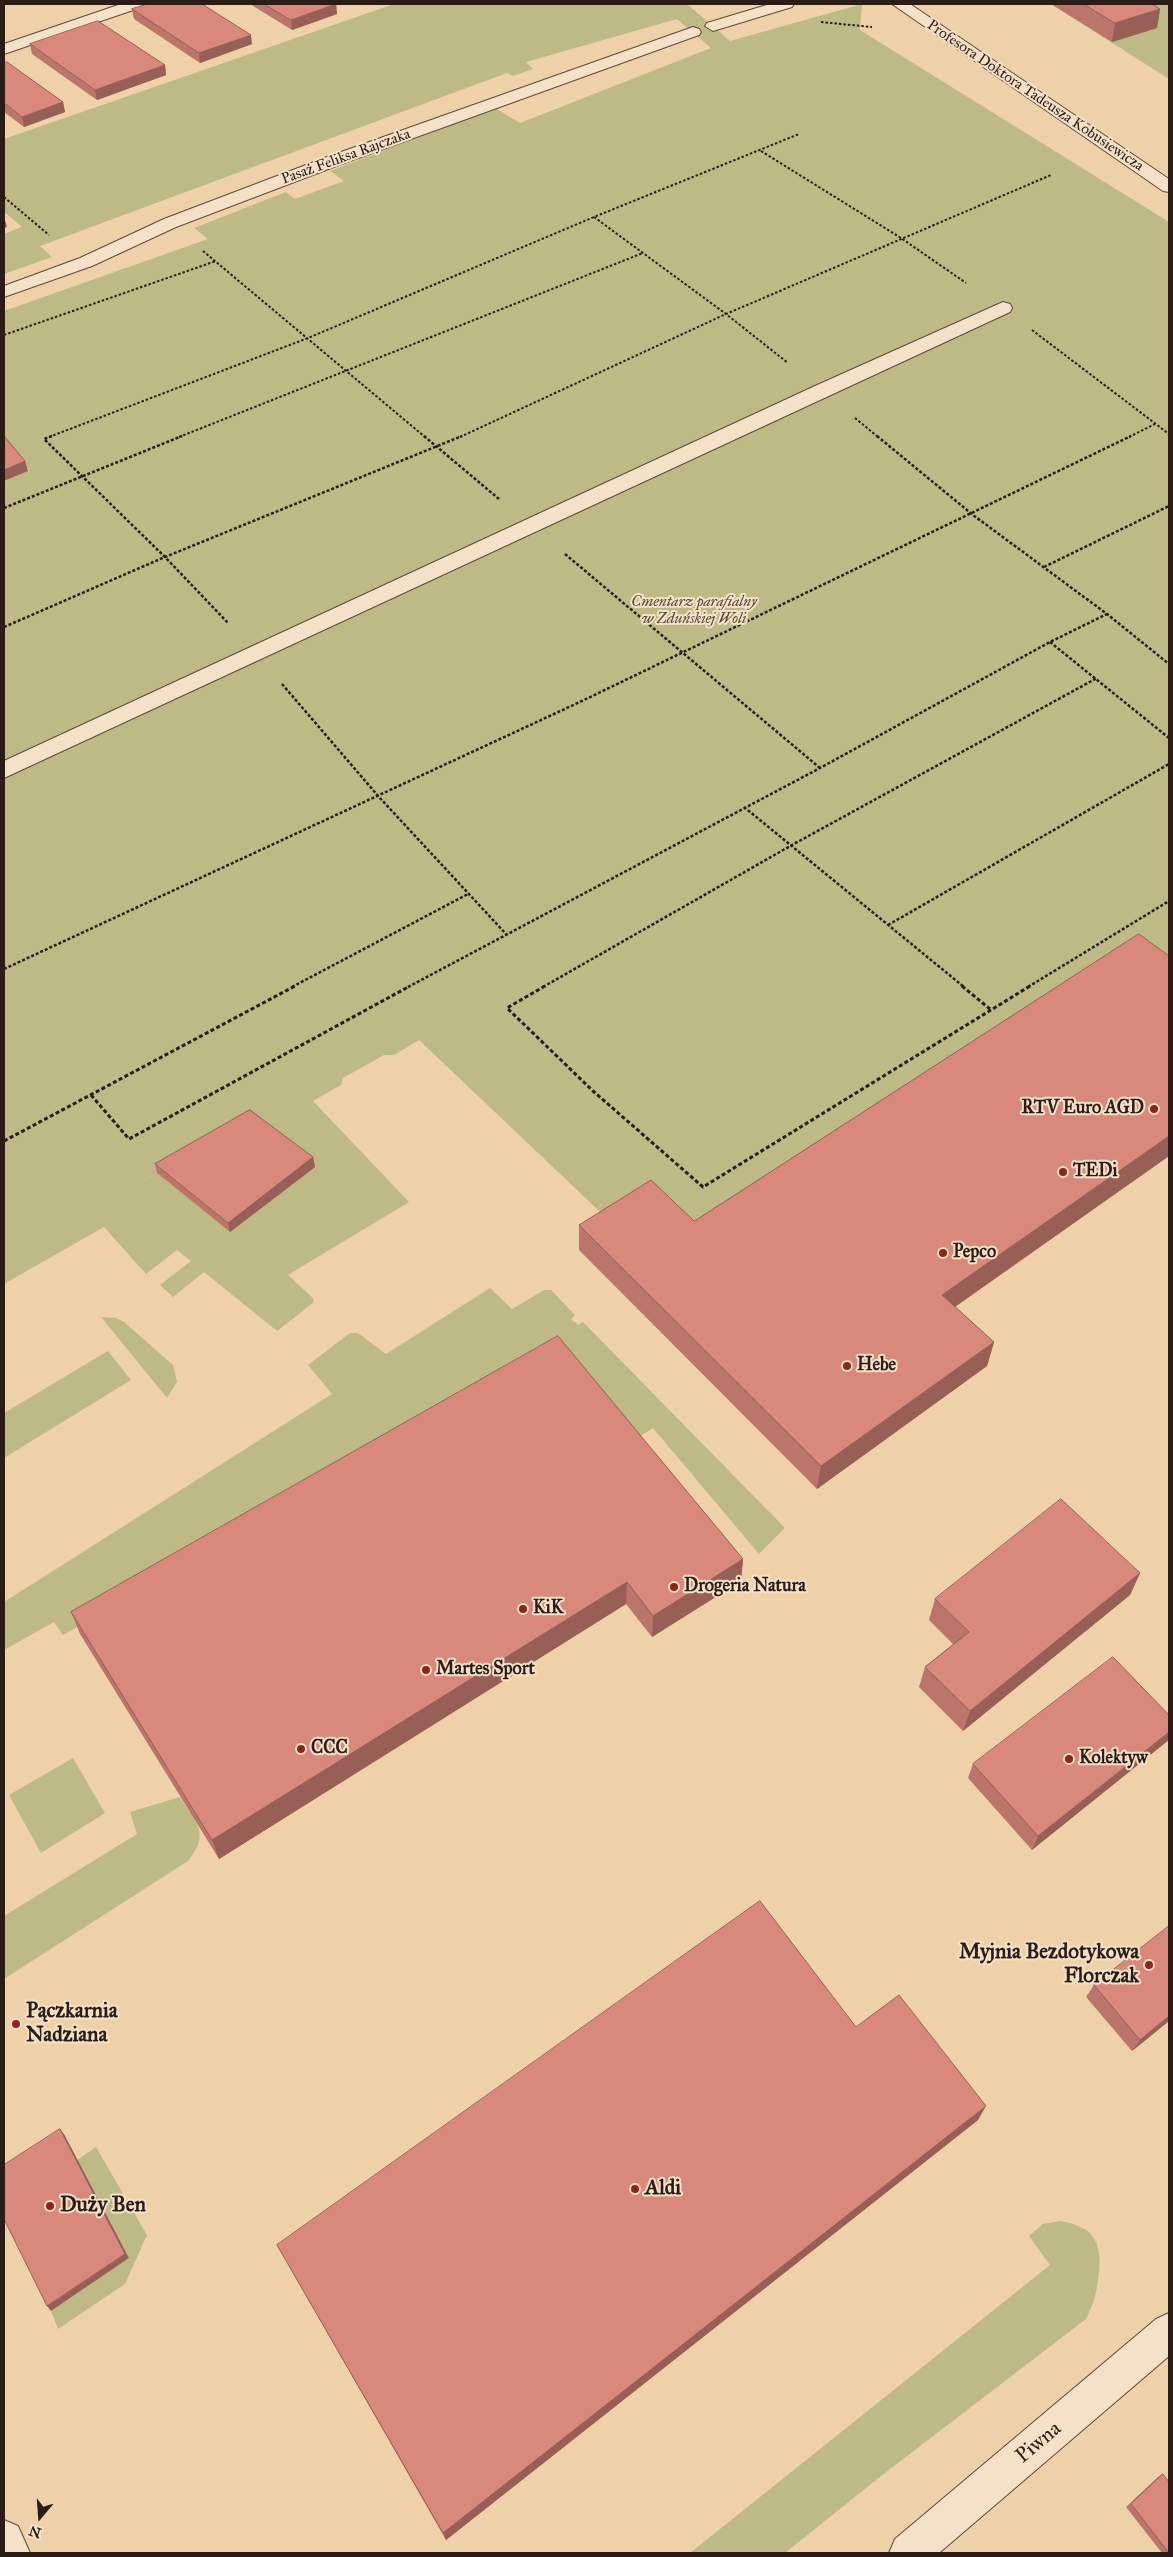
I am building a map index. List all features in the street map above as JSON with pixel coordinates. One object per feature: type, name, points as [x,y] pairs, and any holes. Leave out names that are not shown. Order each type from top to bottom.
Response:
[{"type":"street","points":[[4,49],[136,4]]},
{"type":"street","points":[[713,26],[786,4]]},
{"type":"street","name":"Profesora Doktora Tadeusza Kobusiewicza","points":[[900,4],[1169,187]]},
{"type":"street","name":"Pasaż Feliksa Rajczaka","points":[[4,292],[86,262],[170,223],[333,161],[693,32]]},
{"type":"street","points":[[4,770],[1002,308]]},
{"type":"street","name":"Piwna","points":[[909,2553],[1169,2332]]},
{"type":"street","points":[[4,2540],[10,2553]]},
{"type":"path","points":[[749,15],[872,27]]},
{"type":"path","points":[[44,439],[308,338],[594,217],[799,134]]},
{"type":"path","points":[[4,627],[165,556],[438,447],[726,314],[1051,175]]},
{"type":"path","points":[[4,197],[56,241],[86,262]]},
{"type":"path","points":[[594,217],[726,314],[822,390],[973,515],[1107,614],[1169,664]]},
{"type":"path","points":[[170,223],[820,768]]},
{"type":"path","points":[[4,508],[644,253]]},
{"type":"path","points":[[4,334],[216,261]]},
{"type":"path","points":[[4,969],[379,798],[973,515],[1155,424]]},
{"type":"path","points":[[1044,568],[1169,506]]},
{"type":"path","points":[[91,1094],[129,1138],[820,768],[1050,642],[1107,614]]},
{"type":"path","points":[[1050,642],[1169,738]]},
{"type":"path","points":[[1097,678],[792,845],[507,1008],[593,1091],[703,1187],[925,1052],[990,1009],[1169,901]]},
{"type":"path","points":[[888,926],[1169,764]]},
{"type":"path","points":[[744,807],[990,1009]]},
{"type":"path","points":[[4,1141],[468,894]]},
{"type":"green space","name":"Cmentarz parafialny w Zduńskiej Woli","points":[[394,4],[687,4],[730,41],[862,4],[860,30],[1169,222],[1169,989],[692,1246],[616,1227],[419,1040],[394,1055],[384,1055],[343,1078],[341,1085],[313,1101],[409,1202],[288,1275],[314,1299],[313,1303],[277,1331],[204,1272],[173,1297],[160,1285],[191,1261],[177,1250],[146,1274],[104,1227],[4,1284],[4,481],[29,470],[4,442],[4,311],[208,239],[194,228],[286,192],[295,199],[344,181],[330,171],[495,108],[520,123],[711,48],[677,19],[526,62],[533,69],[513,76],[507,73],[40,246],[52,257],[4,274],[4,234],[22,227],[4,212],[4,139]],"holes":[[[252,1119],[230,1232],[157,1173],[116,1196]]]},
{"type":"green space","points":[[1051,4],[1169,4],[1169,79]]},
{"type":"green space","points":[[490,1288],[512,1309],[544,1290],[551,1290],[575,1315],[571,1319],[578,1325],[583,1322],[785,1528],[759,1554],[653,1428],[639,1437],[566,1351],[63,1635],[54,1622],[4,1650],[4,1602],[332,1394],[308,1365],[350,1333],[358,1333],[386,1354]]},
{"type":"green space","points":[[101,1317],[116,1318],[124,1322],[173,1365],[177,1382],[167,1398]]},
{"type":"green space","points":[[108,1351],[131,1380],[4,1458],[4,1413]]},
{"type":"green space","points":[[73,1758],[105,1813],[41,1853],[9,1795]]},
{"type":"green space","points":[[180,1797],[196,1821],[200,1835],[199,1843],[188,1861],[4,1979],[4,1916],[137,1834],[130,1812]]},
{"type":"green space","points":[[96,2147],[147,2235],[125,2284],[58,2329],[51,2311],[129,2258],[77,2160]]},
{"type":"green space","points":[[1060,2221],[1080,2226],[1087,2231],[1096,2242],[1099,2250],[1099,2271],[1096,2290],[1092,2307],[1086,2319],[881,2476],[785,2553],[690,2553],[1050,2265],[1029,2236],[1043,2224]]},
{"type":"building","points":[[148,4],[202,4],[251,35],[199,53],[132,9]]},
{"type":"building","points":[[264,4],[336,4],[291,20]]},
{"type":"building","points":[[1084,4],[1152,4],[1160,9],[1115,23]]},
{"type":"building","points":[[98,21],[165,65],[95,90],[30,44]]},
{"type":"building","points":[[7,62],[63,102],[22,117],[4,103],[4,63]]},
{"type":"building","points":[[4,436],[25,461],[4,470]]},
{"type":"building","points":[[1139,934],[1169,956],[1169,1136],[942,1295],[994,1342],[821,1466],[579,1225],[651,1180],[694,1221]]},
{"type":"building","points":[[250,1110],[313,1157],[228,1223],[155,1164]]},
{"type":"building","points":[[558,1336],[743,1559],[653,1616],[627,1582],[212,1840],[71,1612]]},
{"type":"building","points":[[1061,1499],[1140,1573],[970,1711],[925,1667],[969,1632],[935,1599]]},
{"type":"building","name":"Kolektyw","points":[[1113,1657],[1169,1715],[1169,1732],[1038,1836],[973,1764]]},
{"type":"building","name":"Aldi","points":[[760,1901],[856,2027],[899,1995],[986,2106],[443,2533],[277,2245]]},
{"type":"building","name":"Myjnia Bezdotykowa Florczak","points":[[1169,1926],[1169,2016],[1140,2040],[1094,1985]]},
{"type":"building","points":[[60,2129],[125,2254],[47,2306],[4,2219],[4,2165]]},
{"type":"building","points":[[1163,2474],[1169,2482],[1169,2553],[1131,2504]]},
{"type":"place","name":"RTV Euro AGD","points":[[1154,1109]]},
{"type":"place","name":"TEDi","points":[[1063,1172]]},
{"type":"place","name":"Pepco","points":[[943,1253]]},
{"type":"place","name":"Hebe","points":[[847,1366]]},
{"type":"place","name":"Drogeria Natura","points":[[674,1587]]},
{"type":"place","name":"KiK","points":[[523,1609]]},
{"type":"place","name":"Martes Sport","points":[[426,1670]]},
{"type":"place","name":"CCC","points":[[301,1749]]},
{"type":"place","name":"Kolektyw","points":[[1069,1759]]},
{"type":"place","name":"Myjnia Bezdotykowa Florczak","points":[[1149,1965]]},
{"type":"place","name":"Pączkarnia Nadziana","points":[[16,2024]]},
{"type":"place","name":"Aldi","points":[[635,2189]]},
{"type":"place","name":"Duży Ben","points":[[50,2206]]}]
